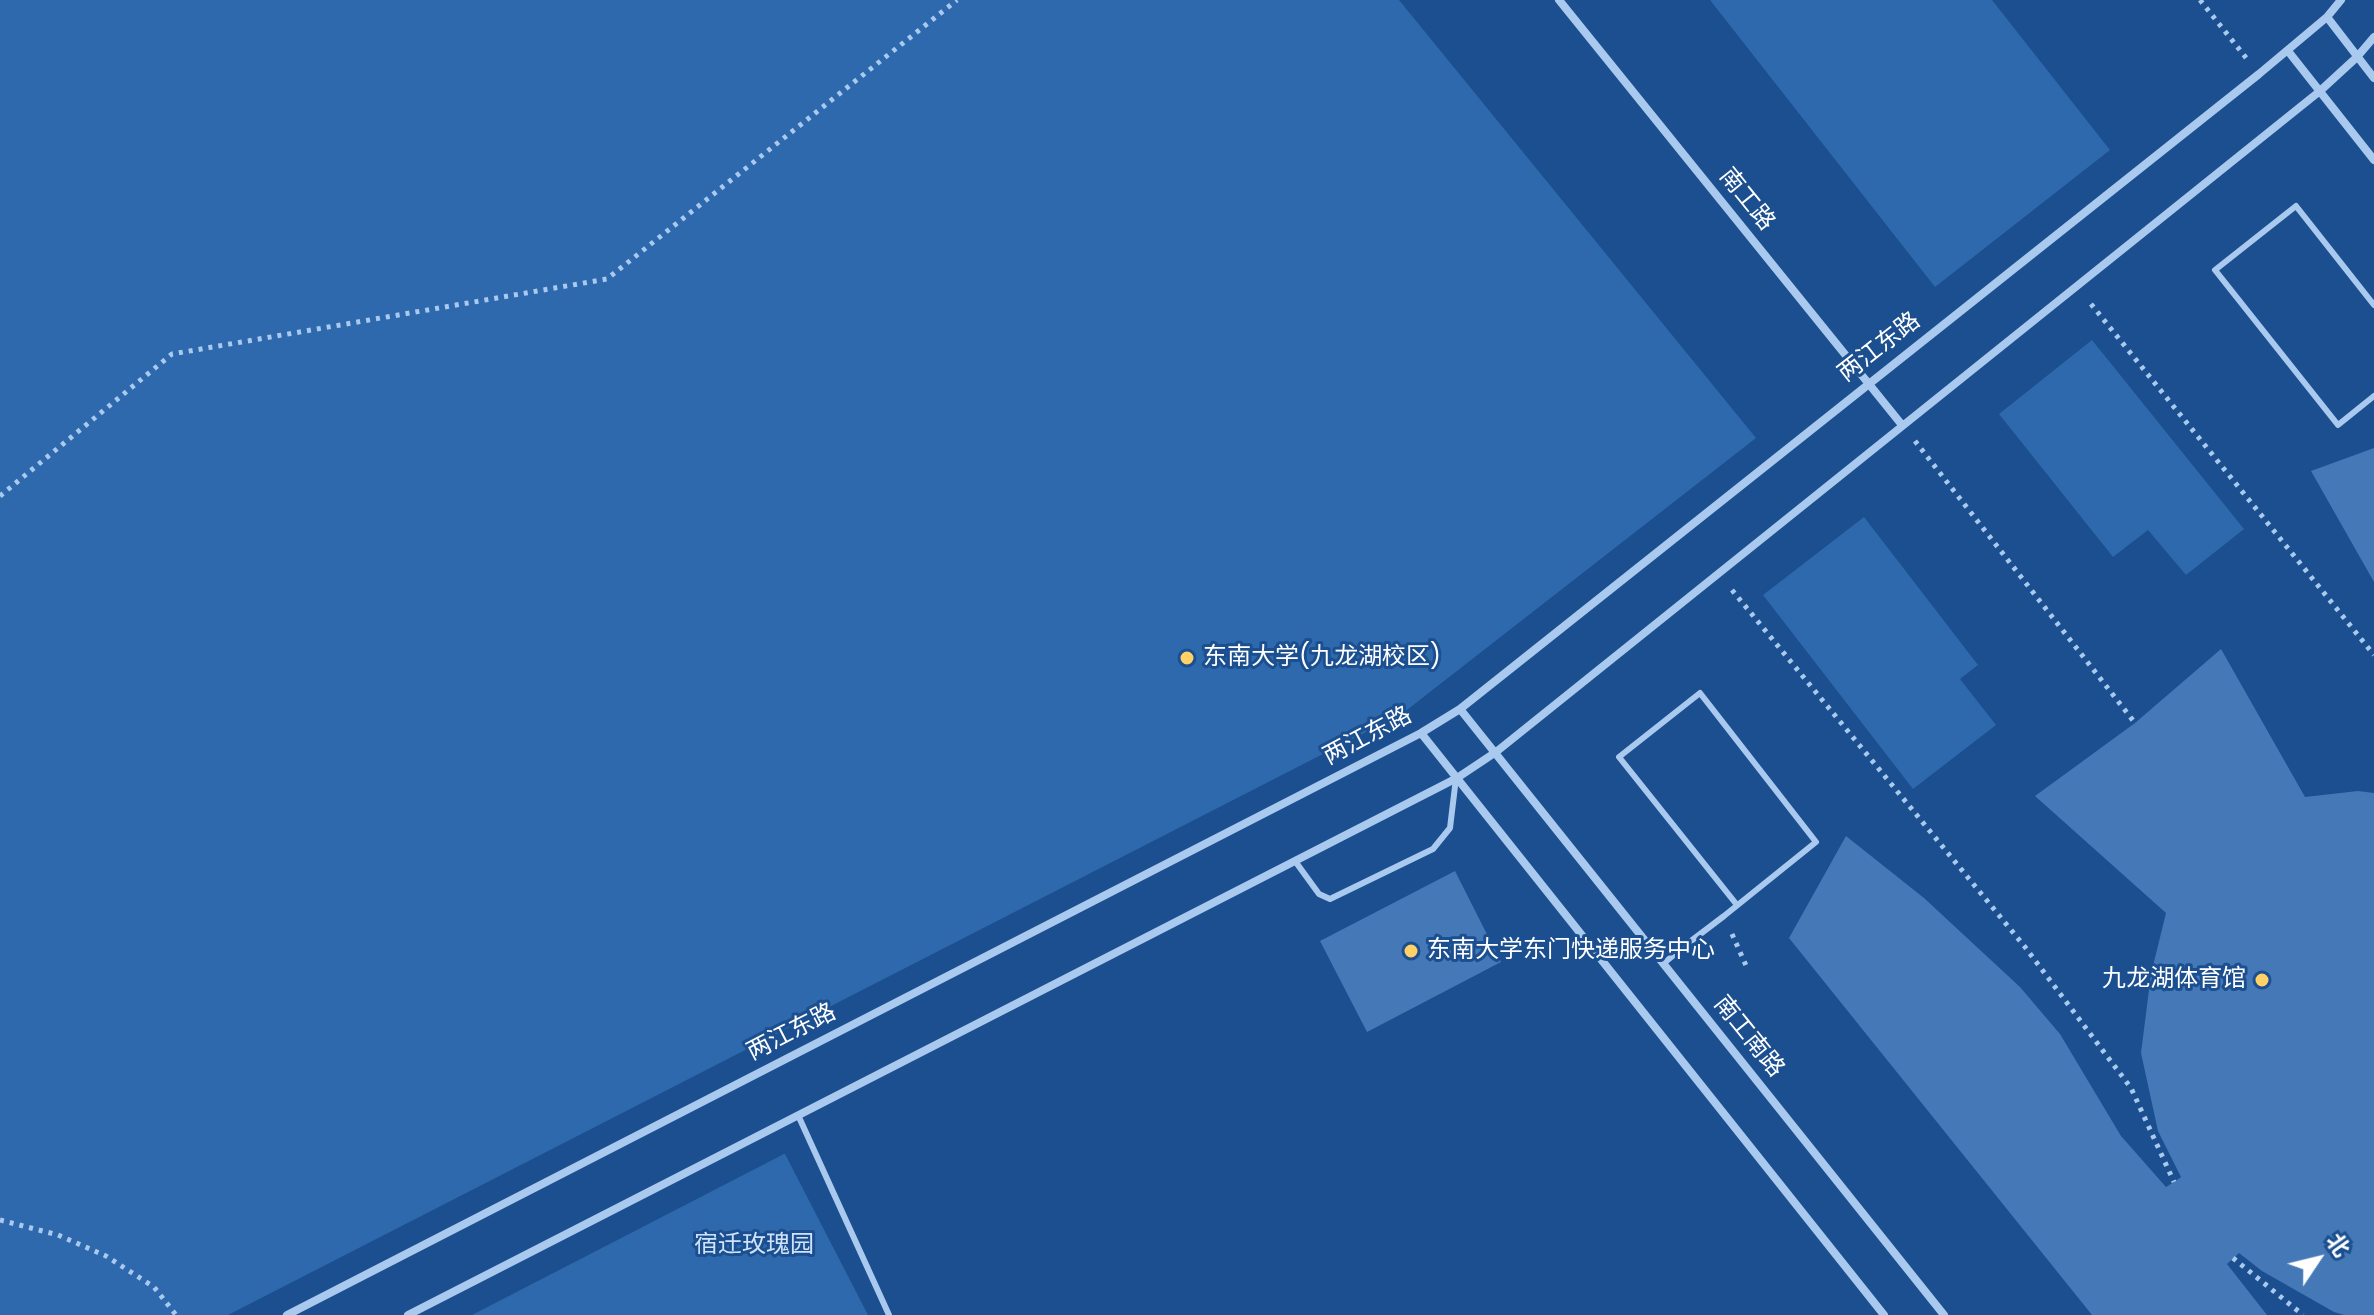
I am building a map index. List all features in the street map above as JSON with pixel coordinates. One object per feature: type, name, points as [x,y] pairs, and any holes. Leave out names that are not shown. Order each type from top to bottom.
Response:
[{"type":"street","name":"南工路","points":[[1559,0],[1902,425]]},
{"type":"street","name":"两江东路","points":[[287,1315],[1421,733],[1460,709],[2288,51],[2327,17],[2341,0]]},
{"type":"street","points":[[2327,17],[2374,78]]},
{"type":"street","points":[[408,1315],[1457,778],[1496,752],[2320,91],[2374,37]]},
{"type":"street","points":[[2288,51],[2374,160]]},
{"type":"street","name":"南工南路","points":[[1460,709],[1944,1315]]},
{"type":"street","points":[[1421,733],[1884,1315]]},
{"type":"lane","points":[[2374,305],[2296,206],[2215,270],[2338,425],[2374,396]]},
{"type":"lane","points":[[1664,963],[1724,916],[1816,842],[1700,693],[1619,757],[1737,905]]},
{"type":"lane","points":[[1295,861],[1319,894],[1330,899],[1433,849],[1450,828],[1457,778]]},
{"type":"lane","points":[[798,1115],[889,1315]]},
{"type":"path","points":[[0,496],[172,354],[607,279],[957,0]]},
{"type":"path","points":[[2200,0],[2259,74]]},
{"type":"path","points":[[2077,285],[2374,655]]},
{"type":"path","points":[[1902,425],[2135,723]]},
{"type":"path","points":[[1719,574],[2025,947],[2131,1088],[2174,1182]]},
{"type":"path","points":[[1724,916],[1748,970]]},
{"type":"path","points":[[0,1220],[58,1235],[106,1256],[154,1287],[176,1315]]},
{"type":"path","points":[[2233,1258],[2303,1315]]},
{"type":"green space","points":[[0,0],[1399,0],[1756,438],[1403,713],[228,1315],[0,1315]]},
{"type":"green space","points":[[1710,0],[1992,0],[2110,150],[1935,287]]},
{"type":"green space","points":[[2092,340],[2244,529],[2186,575],[2148,530],[2113,557],[1999,414]]},
{"type":"green space","points":[[1864,517],[1978,665],[1960,679],[1996,725],[1913,789],[1763,595]]},
{"type":"green space","name":"宿迁玫瑰园","points":[[784,1154],[868,1315],[472,1315]]},
{"type":"building","points":[[2374,448],[2374,582],[2311,471]]},
{"type":"building","name":"九龙湖体育馆","points":[[2221,649],[2305,797],[2358,791],[2374,793],[2374,1315],[2334,1312],[2262,1271],[2239,1253],[2227,1264],[2267,1315],[2092,1315],[1789,938],[1846,836],[1924,898],[2020,987],[2060,1034],[2121,1136],[2166,1187],[2174,1182],[2181,1177],[2158,1131],[2141,1053],[2151,974],[2166,913],[2035,796],[2135,723]]},
{"type":"building","name":"东南大学东门快递服务中心","points":[[1455,871],[1501,962],[1367,1032],[1320,941]]},
{"type":"place","name":"东南大学(九龙湖校区)","points":[[1187,658]]},
{"type":"place","name":"东南大学东门快递服务中心","points":[[1411,951]]},
{"type":"place","name":"九龙湖体育馆","points":[[2262,980]]}]
